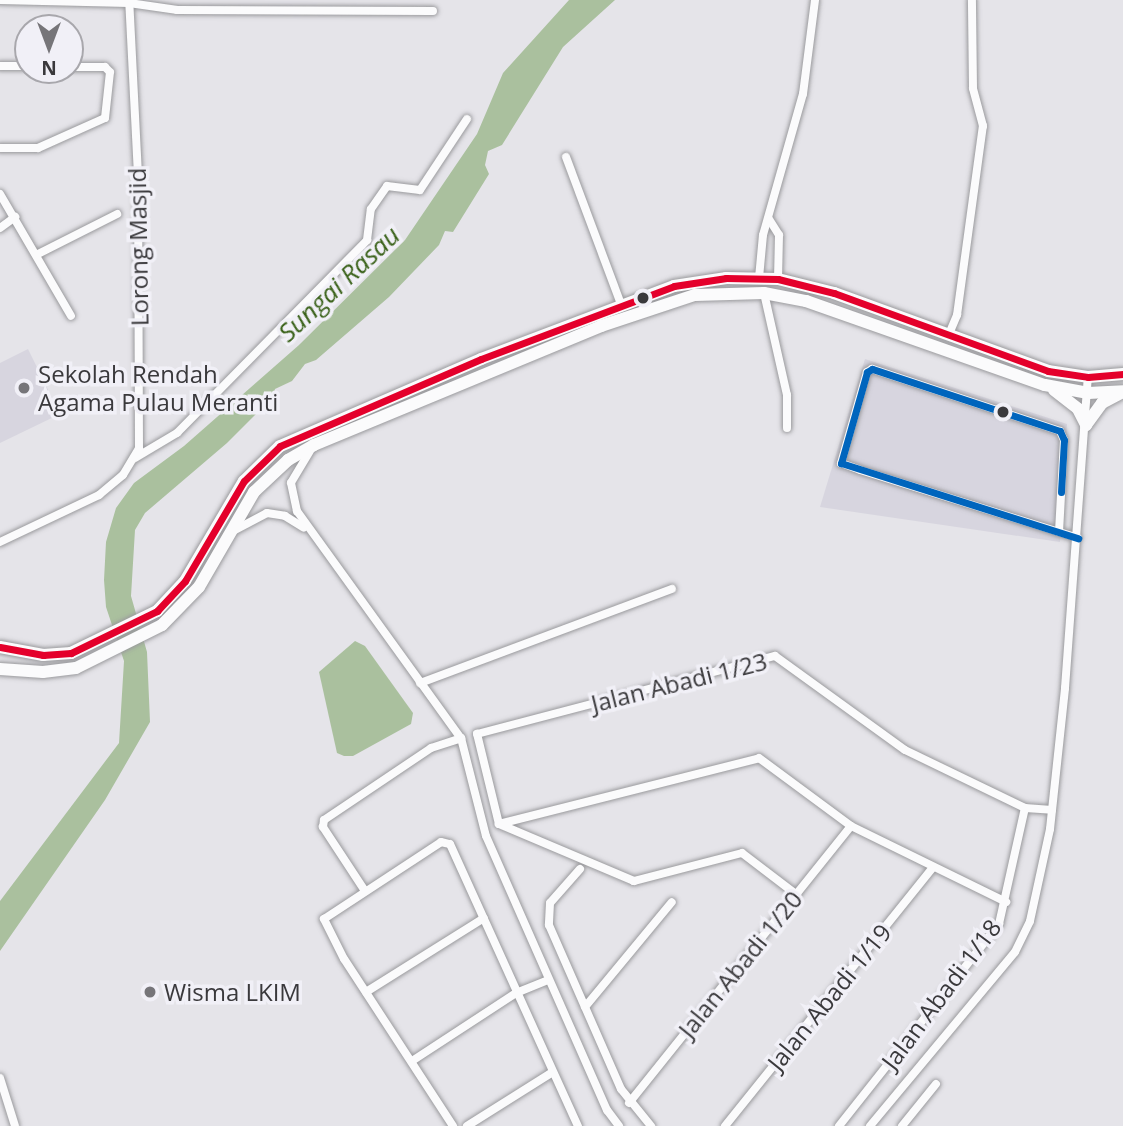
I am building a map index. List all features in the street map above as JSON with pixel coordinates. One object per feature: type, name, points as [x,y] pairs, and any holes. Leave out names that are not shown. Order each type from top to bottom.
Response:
[{"type":"main road","points":[[0,647],[43,655],[93,645],[157,611],[185,581],[244,481],[279,446],[446,373],[621,304],[690,282],[778,279],[834,293],[1013,360],[1088,377],[1123,374]]},
{"type":"main road","points":[[0,669],[43,672],[99,659],[162,625],[190,598],[254,492],[288,460],[314,446],[622,318],[695,295],[764,293],[834,310],[1045,386],[1066,397],[1086,425],[1102,402],[1123,392]]},
{"type":"main road","points":[[1045,386],[1088,393],[1123,392]]},
{"type":"street","points":[[0,0],[129,1],[177,10],[254,4],[433,11]]},
{"type":"street","points":[[759,278],[763,235],[803,94],[815,0]]},
{"type":"street","points":[[948,334],[960,292],[983,126],[973,88],[972,0]]},
{"type":"street","name":"Lorong Masjid","points":[[129,1],[140,378],[140,436],[135,458]]},
{"type":"street","points":[[0,148],[38,148],[106,118],[110,72],[84,69]]},
{"type":"street","points":[[0,542],[99,495],[135,458],[192,418],[367,240],[371,209],[387,186],[420,190],[467,118]]},
{"type":"street","points":[[566,157],[621,304]]},
{"type":"street","points":[[0,194],[71,316]]},
{"type":"street","points":[[36,255],[117,214]]},
{"type":"street","points":[[0,228],[15,218]]},
{"type":"street","points":[[769,219],[779,235],[778,279]]},
{"type":"street","points":[[764,293],[787,395],[787,428]]},
{"type":"street","points":[[1059,532],[1064,440],[1060,430],[869,370],[841,463],[1059,532],[1078,538]]},
{"type":"street","points":[[870,1126],[1023,938],[1052,810],[1078,538],[1088,377]]},
{"type":"street","points":[[314,446],[291,483],[306,529],[461,738],[486,836],[607,1110],[619,1126]]},
{"type":"street","points":[[229,536],[253,517],[267,513],[285,516],[306,529]]},
{"type":"street","points":[[420,683],[672,589]]},
{"type":"street","name":"Jalan Abadi 1/23","points":[[499,824],[477,734],[775,656],[905,750],[1025,808],[1052,810]]},
{"type":"street","points":[[365,891],[323,827],[327,815],[440,743],[461,738]]},
{"type":"street","points":[[499,824],[759,758],[851,826],[1006,902]]},
{"type":"street","name":"Jalan Abadi 1/18","points":[[839,1126],[970,964],[999,924],[1025,808]]},
{"type":"street","points":[[499,824],[634,881],[741,853],[797,895]]},
{"type":"street","name":"Jalan Abadi 1/20","points":[[629,1103],[851,826]]},
{"type":"street","points":[[453,1126],[324,923],[325,916],[441,842],[450,844],[551,1073],[578,1126]]},
{"type":"street","name":"Jalan Abadi 1/19","points":[[725,1126],[933,867]]},
{"type":"street","points":[[580,869],[547,914],[585,1007],[629,1103],[651,1126]]},
{"type":"street","points":[[585,1007],[672,902]]},
{"type":"street","points":[[366,992],[484,918]]},
{"type":"street","points":[[412,1060],[516,993],[549,979]]},
{"type":"street","points":[[467,1126],[551,1073]]},
{"type":"street","points":[[0,1078],[15,1126]]},
{"type":"street","points":[[902,1126],[936,1084]]},
{"type":"shaded area","points":[[569,0],[615,0],[563,47],[502,145],[488,151],[485,165],[489,174],[453,232],[445,231],[439,245],[389,297],[316,360],[305,364],[292,381],[275,389],[273,397],[227,443],[145,513],[135,530],[131,596],[147,652],[150,722],[105,800],[0,951],[0,901],[119,743],[124,661],[106,607],[104,580],[106,542],[116,508],[134,483],[184,446],[299,345],[405,240],[477,134],[503,73]]},
{"type":"shaded area","name":"Sekolah Rendah Agama Pulau Meranti","points":[[28,349],[60,414],[0,443],[0,363]]},
{"type":"shaded area","points":[[865,359],[1067,424],[1060,542],[820,507]]},
{"type":"shaded area","points":[[355,641],[365,646],[413,713],[411,724],[353,756],[344,756],[337,753],[319,672]]},
{"type":"transit line","points":[[0,647],[43,655],[71,653],[157,611],[185,581],[244,481],[280,446],[481,359],[674,286],[726,278],[778,279],[834,293],[1048,371],[1088,377],[1123,374]]},
{"type":"transit line","points":[[1061,492],[1064,440],[1060,431],[872,369],[867,372],[841,463],[1078,538]]},
{"type":"place","name":"Sekolah Rendah Agama Pulau Meranti","points":[[24,388]]},
{"type":"place","name":"Wisma LKIM","points":[[150,992]]},
{"type":"water label","name":"Sungai Rasau","points":[[339,284]]}]
